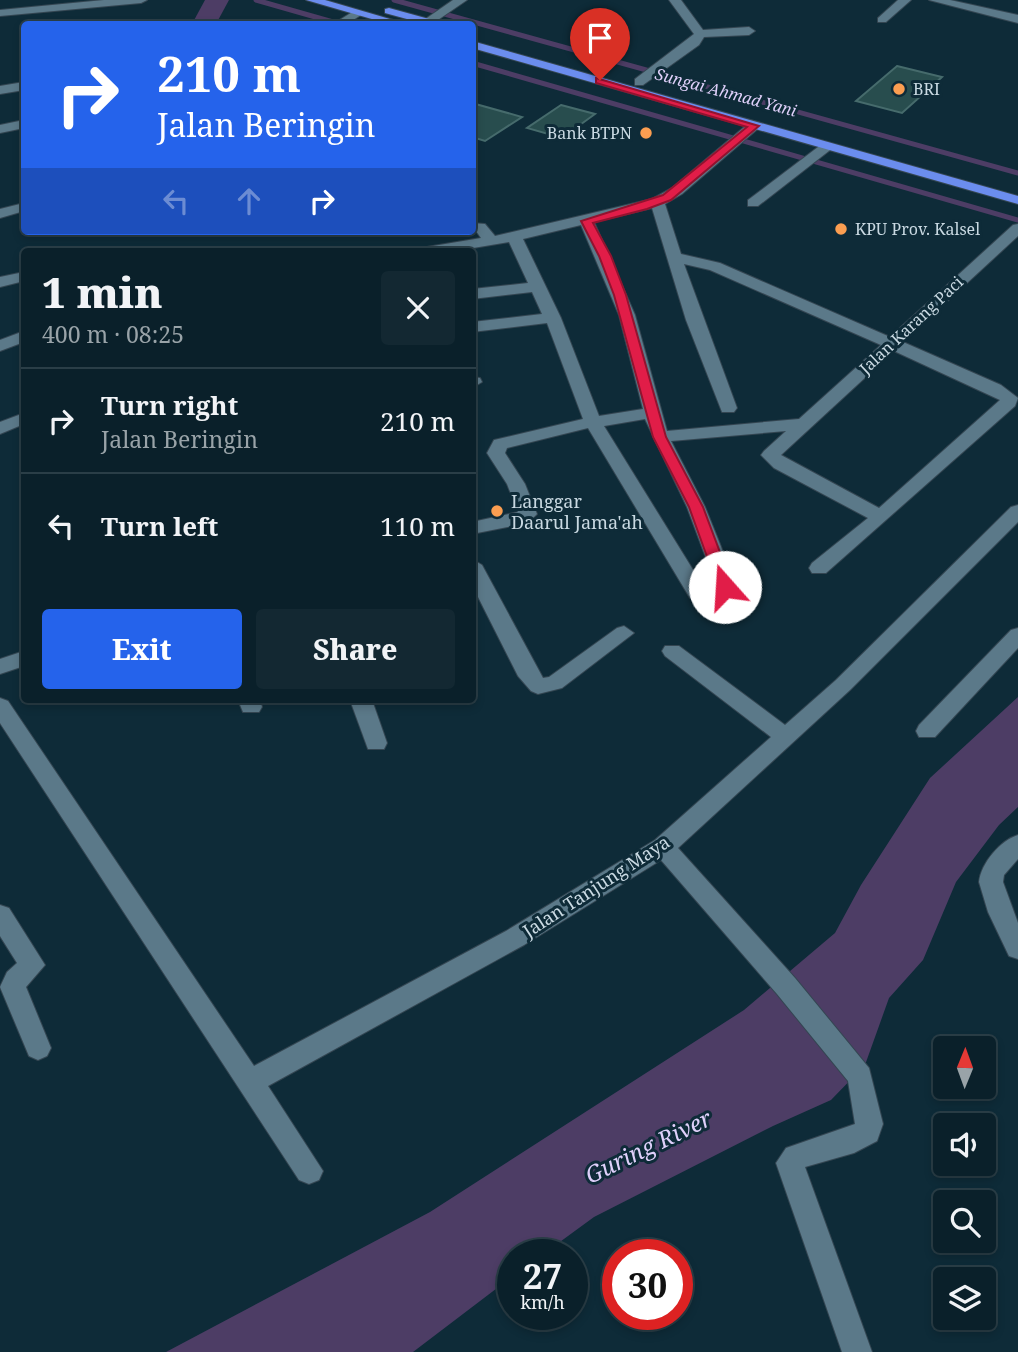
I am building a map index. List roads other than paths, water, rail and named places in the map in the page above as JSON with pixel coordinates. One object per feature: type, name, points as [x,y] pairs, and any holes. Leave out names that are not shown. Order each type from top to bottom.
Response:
[{"type":"highway","points":[[312,0],[389,21]]},
{"type":"highway","points":[[350,0],[437,18]]},
{"type":"highway","points":[[476,36],[645,80],[1018,187]]},
{"type":"highway","points":[[476,45],[645,80],[754,126],[823,150],[1018,200]]},
{"type":"street","points":[[0,13],[141,0]]},
{"type":"street","points":[[437,18],[461,0]]},
{"type":"street","points":[[675,0],[699,34]]},
{"type":"street","points":[[882,20],[905,0]]},
{"type":"street","points":[[935,0],[1018,19]]},
{"type":"street","points":[[27,11],[30,21]]},
{"type":"street","points":[[344,21],[358,13]]},
{"type":"street","points":[[699,34],[750,30]]},
{"type":"street","points":[[645,80],[695,42],[699,34]]},
{"type":"street","points":[[0,90],[21,86]]},
{"type":"street","points":[[0,129],[20,125]]},
{"type":"street","points":[[446,248],[514,237],[657,202],[677,191],[754,126]]},
{"type":"street","points":[[753,203],[823,150]]},
{"type":"street","points":[[657,202],[728,408]]},
{"type":"street","points":[[0,214],[21,208]]},
{"type":"street","points":[[514,237],[553,318],[593,422],[691,587],[700,594],[719,592],[725,587],[723,578],[696,507],[660,437],[620,295],[605,256],[586,221]]},
{"type":"street","points":[[476,224],[491,241]]},
{"type":"street","name":"Jalan Karang Paci","points":[[881,517],[771,458],[771,453],[1018,228]]},
{"type":"street","points":[[674,257],[715,266],[1001,391],[1010,401],[881,517],[819,568]]},
{"type":"street","points":[[0,282],[21,278]]},
{"type":"street","points":[[476,294],[539,286]]},
{"type":"street","points":[[476,327],[553,318]]},
{"type":"street","points":[[0,346],[21,337]]},
{"type":"street","points":[[476,527],[521,519],[528,514],[516,484],[496,453],[498,446],[593,422],[652,413]]},
{"type":"street","points":[[0,429],[21,419]]},
{"type":"street","points":[[660,437],[805,424]]},
{"type":"street","name":"Jalan Tanjung Maya","points":[[249,1082],[514,938],[663,846],[843,685],[1018,511]]},
{"type":"street","points":[[476,573],[529,676],[538,686],[555,683],[624,633]]},
{"type":"street","points":[[927,731],[1018,635]]},
{"type":"street","points":[[672,651],[785,736]]},
{"type":"street","points":[[0,667],[21,659]]},
{"type":"street","points":[[362,703],[376,743]]},
{"type":"street","points":[[0,706],[309,1171]]},
{"type":"street","points":[[1018,844],[993,871],[991,879],[994,894],[1018,949]]},
{"type":"street","points":[[663,846],[786,986],[860,1076],[869,1124],[867,1132],[854,1140],[796,1157],[790,1163],[857,1352]]},
{"type":"street","points":[[0,915],[32,965],[16,980],[13,988],[38,1048]]},
{"type":"water","name":"Guring River","points":[[1018,697],[1018,807],[999,825],[956,882],[923,960],[889,998],[865,1065],[831,1100],[773,1126],[594,1217],[564,1239],[497,1239],[497,1288],[413,1352],[166,1352],[430,1212],[744,1010],[835,933],[861,885],[930,778]]},
{"type":"waterway","points":[[206,21],[217,0]]},
{"type":"waterway","name":"Sungai Ahmad Yani","points":[[256,0],[330,21]]},
{"type":"waterway","name":"Sungai Ahmad Yani","points":[[394,0],[470,21]]},
{"type":"waterway","name":"Sungai Ahmad Yani","points":[[476,23],[1018,173]]},
{"type":"waterway","name":"Sungai Ahmad Yani","points":[[476,64],[1018,220]]},
{"type":"place","name":"BRI","points":[[899,89]]},
{"type":"place","name":"Bank BTPN","points":[[646,133]]},
{"type":"place","name":"KPU Prov. Kalsel","points":[[841,229]]},
{"type":"place","name":"Langgar Daarul Jama'ah","points":[[497,511]]}]
